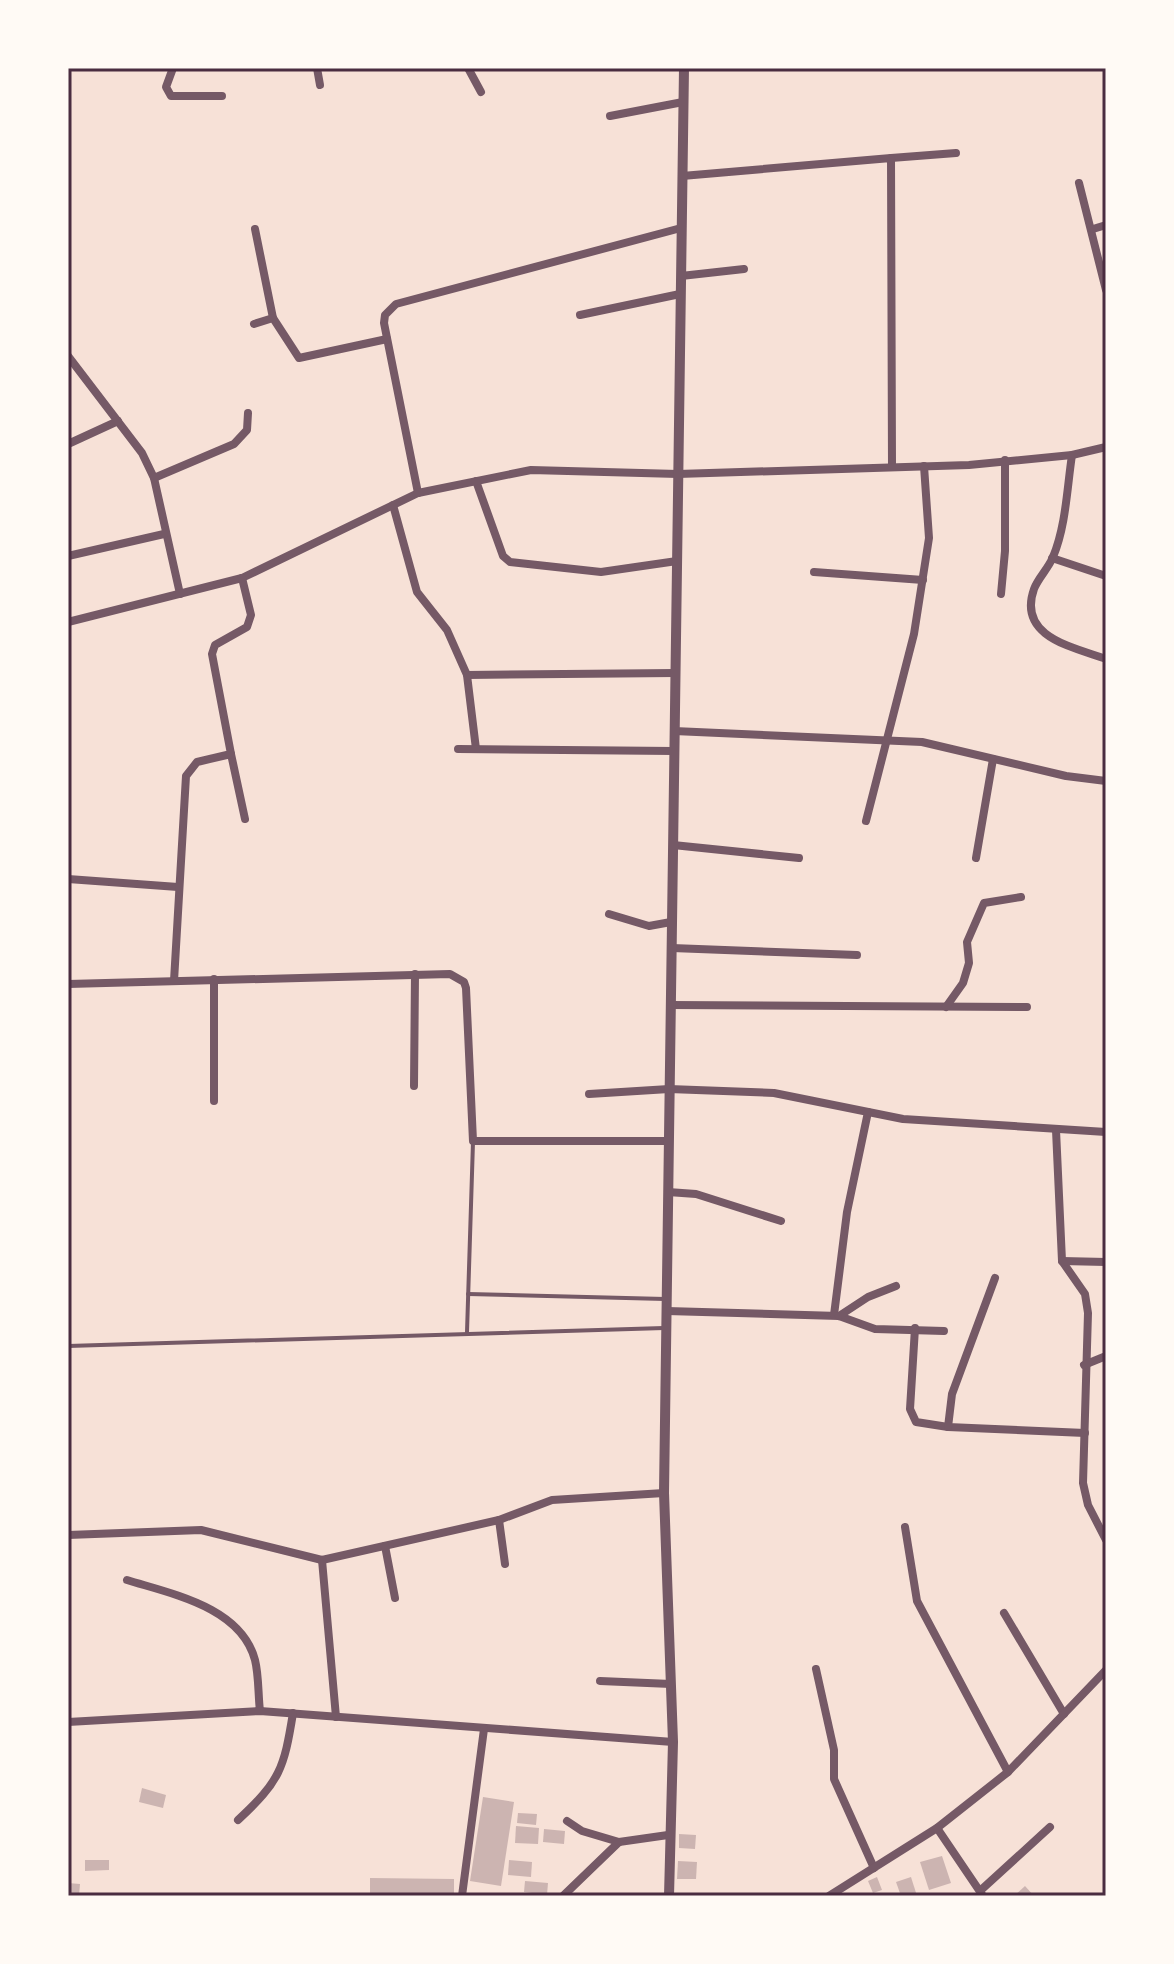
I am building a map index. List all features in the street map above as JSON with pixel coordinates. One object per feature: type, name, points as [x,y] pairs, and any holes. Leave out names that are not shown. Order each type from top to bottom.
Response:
[{"type":"street","points":[[173,68],[167,94],[222,96]]},
{"type":"street","points":[[317,68],[320,85]]},
{"type":"street","points":[[468,68],[481,92]]},
{"type":"street","points":[[669,1896],[668,1835],[673,1742],[664,1493],[684,68]]},
{"type":"street","points":[[610,116],[683,102]]},
{"type":"street","points":[[682,176],[956,153]]},
{"type":"street","points":[[891,158],[892,467]]},
{"type":"street","points":[[1079,183],[1106,290]]},
{"type":"street","points":[[1093,229],[1106,225]]},
{"type":"street","points":[[418,493],[387,339],[385,315],[396,304],[681,228]]},
{"type":"street","points":[[255,229],[273,318],[299,358],[387,339]]},
{"type":"street","points":[[681,276],[744,269]]},
{"type":"street","points":[[580,315],[680,294]]},
{"type":"street","points":[[254,324],[273,318]]},
{"type":"street","points":[[68,356],[142,453],[154,478],[164,534],[180,594]]},
{"type":"street","points":[[154,478],[234,444],[247,430],[248,413]]},
{"type":"street","points":[[68,444],[118,421]]},
{"type":"street","points":[[68,622],[242,578],[418,493],[531,470],[678,474],[924,466],[1072,455],[1106,447]]},
{"type":"street","points":[[1072,455],[1052,558],[1033,590],[1031,614],[1037,628],[1053,640],[1106,659]]},
{"type":"street","points":[[1001,594],[1005,551],[1005,460]]},
{"type":"street","points":[[866,821],[914,634],[923,580],[929,538],[924,466]]},
{"type":"street","points":[[476,481],[503,556],[510,562],[601,572],[677,561]]},
{"type":"street","points":[[393,505],[417,592],[447,630],[467,675],[476,749]]},
{"type":"street","points":[[68,556],[164,534]]},
{"type":"street","points":[[1052,558],[1106,576]]},
{"type":"street","points":[[814,572],[923,580]]},
{"type":"street","points":[[242,578],[251,615],[247,627],[215,645],[212,654],[245,819]]},
{"type":"street","points":[[467,675],[675,673]]},
{"type":"street","points":[[674,731],[922,742],[1106,781]]},
{"type":"street","points":[[458,749],[674,751]]},
{"type":"street","points":[[174,981],[186,776],[197,762],[231,754]]},
{"type":"street","points":[[976,858],[993,759]]},
{"type":"street","points":[[673,845],[799,858]]},
{"type":"street","points":[[68,879],[178,887]]},
{"type":"street","points":[[946,1007],[963,983],[969,963],[967,942],[984,903],[1021,897]]},
{"type":"street","points":[[609,914],[649,926],[671,922]]},
{"type":"street","points":[[672,948],[857,955]]},
{"type":"street","points":[[414,1086],[415,974]]},
{"type":"street","points":[[68,984],[450,974],[464,982],[473,1141],[668,1141]]},
{"type":"street","points":[[214,979],[214,1101]]},
{"type":"street","points":[[670,1005],[1027,1007]]},
{"type":"street","points":[[589,1094],[669,1089],[774,1093],[903,1119],[1106,1132]]},
{"type":"street","points":[[837,1315],[847,1212],[868,1112]]},
{"type":"street","points":[[1056,1130],[1062,1261],[1085,1294],[1088,1313],[1084,1365],[1083,1483],[1088,1505],[1106,1540]]},
{"type":"street","points":[[668,1192],[696,1194],[781,1221]]},
{"type":"street","points":[[1062,1261],[1106,1262]]},
{"type":"street","points":[[948,1427],[952,1394],[995,1278]]},
{"type":"street","points":[[837,1315],[868,1297],[896,1286]]},
{"type":"street","points":[[667,1311],[837,1315],[875,1329],[944,1331]]},
{"type":"street","points":[[915,1328],[911,1415],[916,1422],[948,1427],[1085,1433]]},
{"type":"street","points":[[1084,1365],[1106,1356]]},
{"type":"street","points":[[68,1535],[201,1530],[322,1560],[499,1520],[552,1500],[664,1493]]},
{"type":"street","points":[[499,1520],[505,1564]]},
{"type":"street","points":[[905,1527],[917,1601],[1008,1772]]},
{"type":"street","points":[[385,1546],[395,1598]]},
{"type":"street","points":[[322,1560],[336,1717]]},
{"type":"street","points":[[127,1580],[215,1611],[243,1635],[255,1660],[260,1711]]},
{"type":"street","points":[[1004,1613],[1064,1714]]},
{"type":"street","points":[[816,1669],[834,1750],[834,1779],[874,1868]]},
{"type":"street","points":[[829,1896],[937,1828],[1008,1772],[1106,1670]]},
{"type":"street","points":[[600,1681],[671,1684]]},
{"type":"street","points":[[68,1722],[260,1711],[673,1742]]},
{"type":"street","points":[[238,1820],[270,1790],[286,1759],[293,1713]]},
{"type":"street","points":[[462,1896],[484,1729]]},
{"type":"street","points":[[567,1821],[582,1831],[619,1842],[668,1835]]},
{"type":"street","points":[[937,1828],[982,1893],[1050,1827]]},
{"type":"street","points":[[563,1896],[619,1842]]},
{"type":"lane","points":[[467,1332],[473,1141]]},
{"type":"lane","points":[[468,1294],[667,1299]]},
{"type":"lane","points":[[68,1346],[666,1328]]},
{"type":"building","points":[[142,1788],[166,1795],[163,1808],[139,1802]]},
{"type":"building","points":[[483,1797],[514,1802],[501,1886],[470,1881]]},
{"type":"building","points":[[518,1813],[537,1814],[536,1825],[517,1823]]},
{"type":"building","points":[[516,1826],[539,1828],[538,1844],[515,1843]]},
{"type":"building","points":[[544,1829],[565,1831],[564,1844],[543,1842]]},
{"type":"building","points":[[679,1834],[696,1835],[695,1849],[679,1848]]},
{"type":"building","points":[[942,1856],[951,1883],[929,1890],[920,1862]]},
{"type":"building","points":[[85,1860],[109,1860],[109,1870],[85,1871]]},
{"type":"building","points":[[509,1860],[532,1862],[531,1877],[508,1875]]},
{"type":"building","points":[[678,1861],[697,1862],[696,1879],[677,1879]]},
{"type":"building","points":[[877,1877],[882,1890],[873,1893],[868,1881]]},
{"type":"building","points":[[911,1877],[917,1896],[901,1896],[896,1882]]},
{"type":"building","points":[[370,1878],[454,1879],[454,1896],[370,1896]]},
{"type":"building","points":[[525,1881],[548,1883],[547,1895],[524,1892]]},
{"type":"building","points":[[68,1883],[80,1884],[79,1896],[68,1896]]},
{"type":"building","points":[[1025,1886],[1034,1896],[1014,1896]]}]
